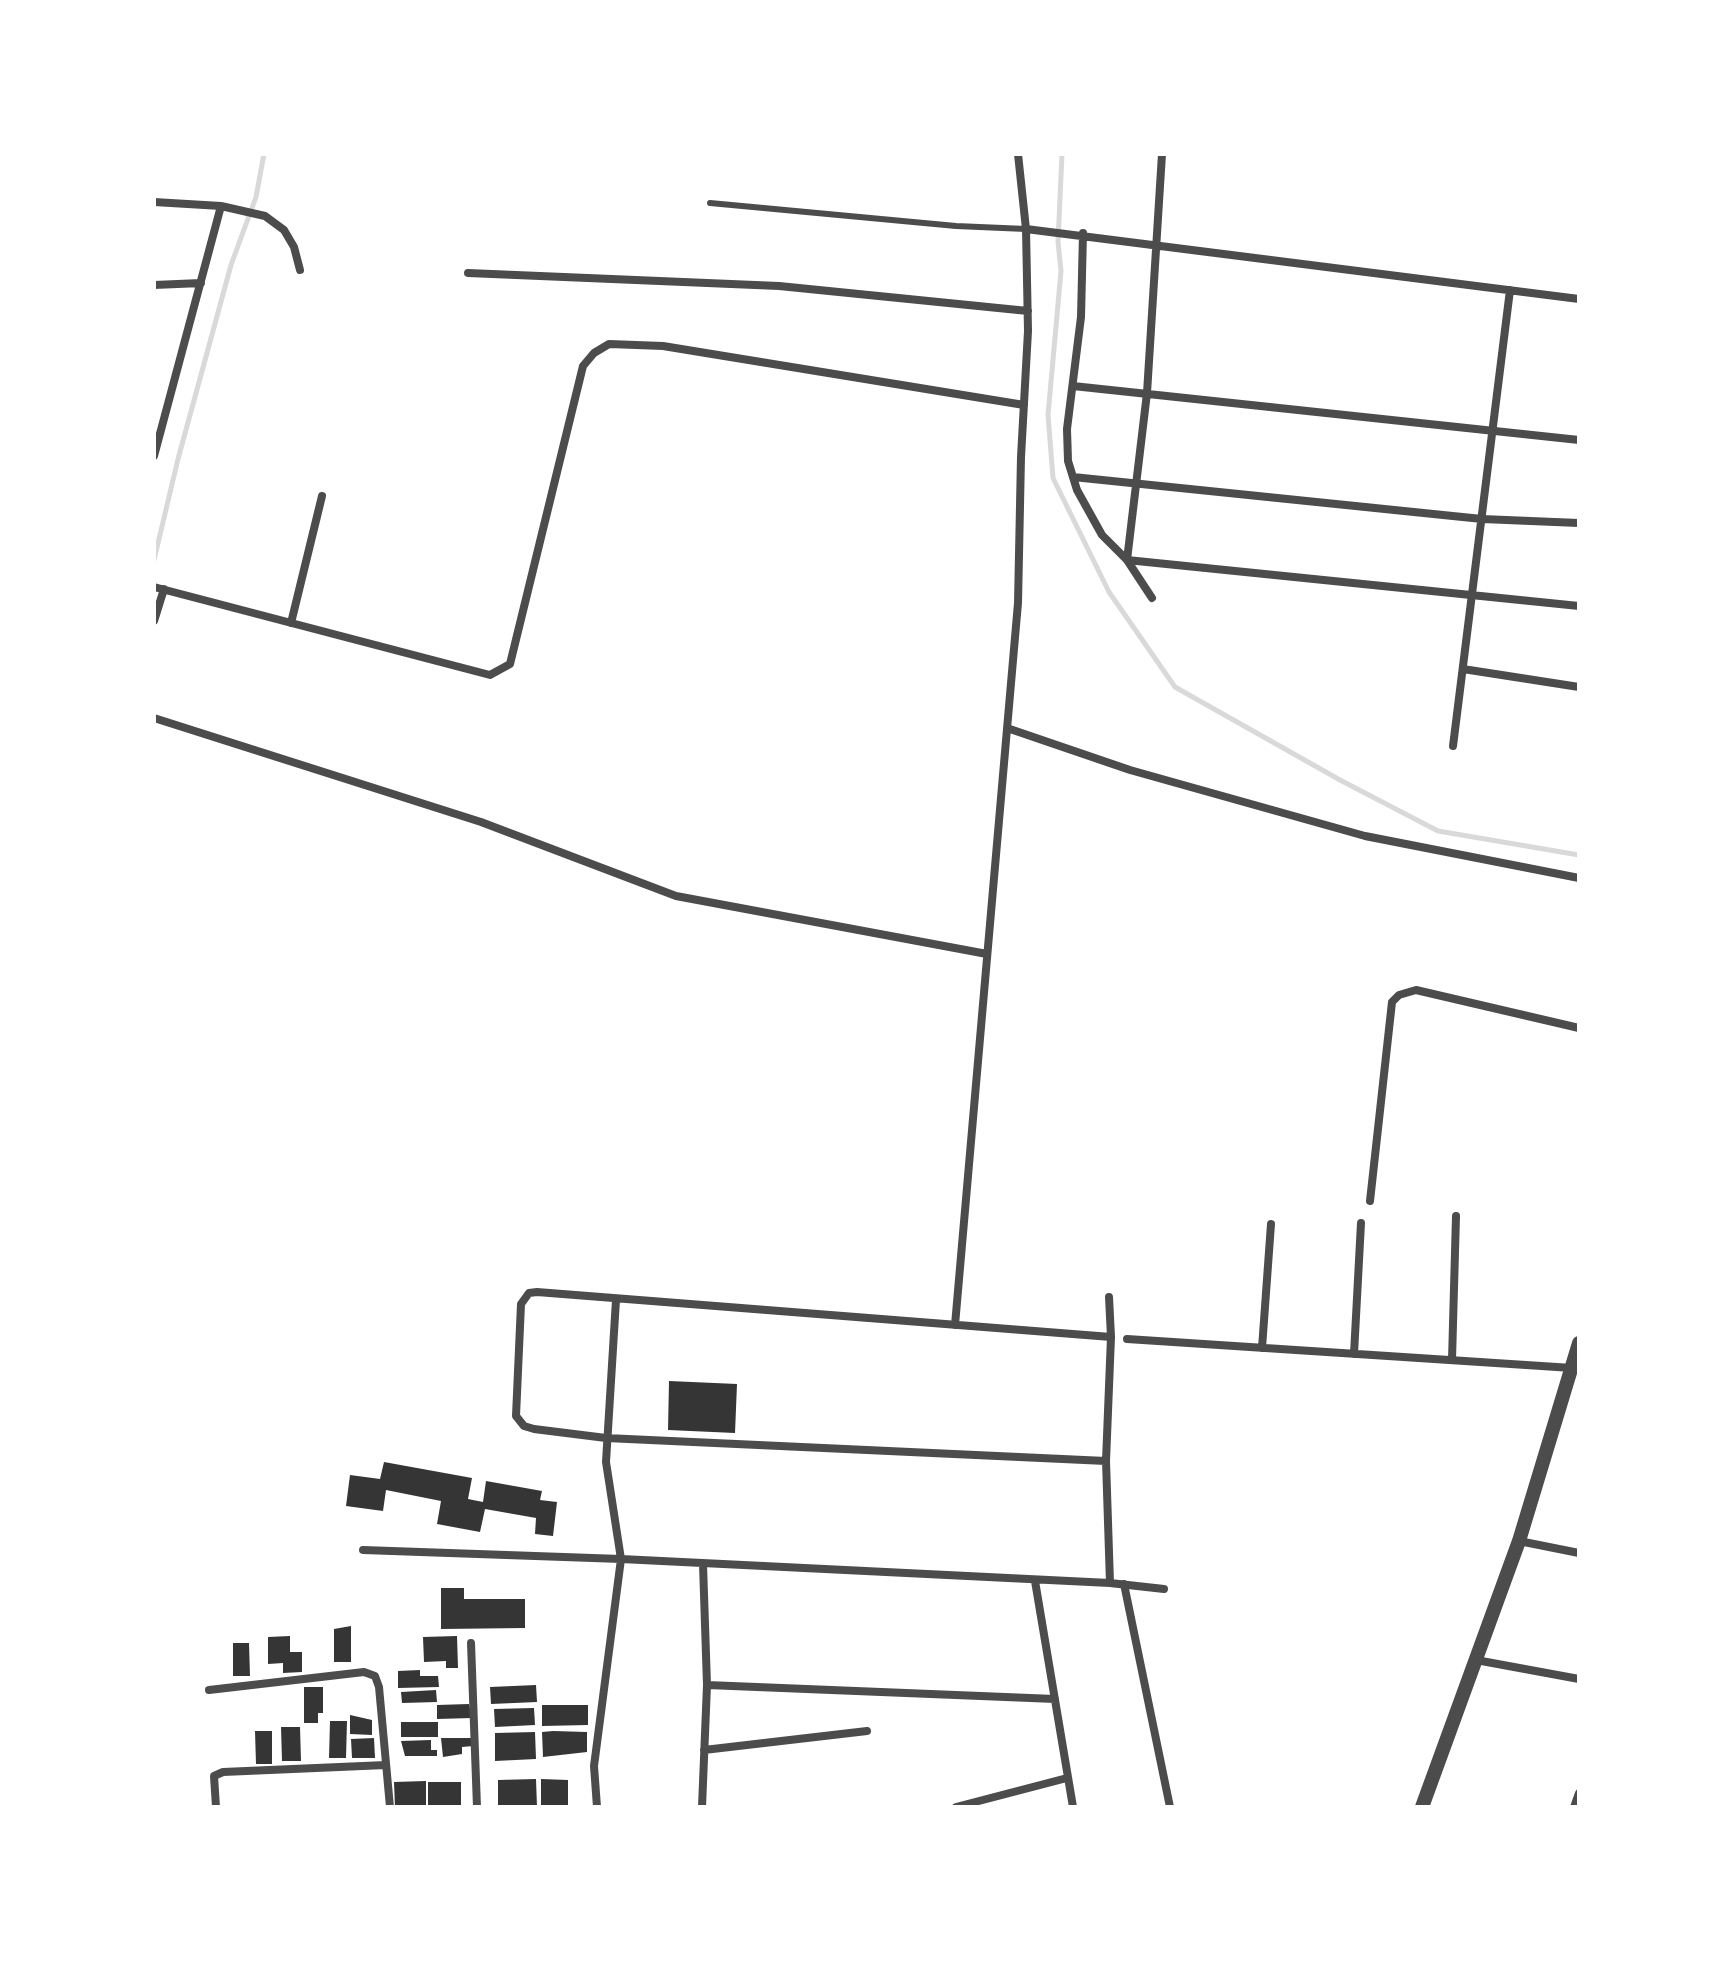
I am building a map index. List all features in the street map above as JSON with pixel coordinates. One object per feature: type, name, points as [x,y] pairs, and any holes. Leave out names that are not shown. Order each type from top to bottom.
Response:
[{"type":"street","points":[[955,1325],[1018,603],[1028,311],[1026,229],[1018,154]]},
{"type":"street","points":[[1127,560],[1147,393],[1162,154]]},
{"type":"street","points":[[154,202],[221,206],[255,213],[284,230],[294,247],[300,270]]},
{"type":"street","points":[[154,456],[221,206]]},
{"type":"street","points":[[1026,229],[1083,233],[1579,299]]},
{"type":"street","points":[[1083,233],[1081,317],[1067,429],[1068,461],[1102,535],[1127,560],[1152,598]]},
{"type":"street","points":[[468,273],[779,286],[1028,311]]},
{"type":"street","points":[[154,285],[201,283]]},
{"type":"street","points":[[1453,746],[1510,290]]},
{"type":"street","points":[[154,621],[159,588],[482,675],[505,669],[510,664],[583,366],[594,353],[609,344],[663,346],[1024,405]]},
{"type":"street","points":[[1073,386],[1579,440]]},
{"type":"street","points":[[1073,477],[1482,519],[1579,523]]},
{"type":"street","points":[[291,623],[322,496]]},
{"type":"street","points":[[1127,560],[1579,606]]},
{"type":"street","points":[[1463,669],[1579,687]]},
{"type":"street","points":[[154,718],[481,822],[676,896],[987,954]]},
{"type":"street","points":[[1007,728],[1130,770],[1365,836],[1579,878]]},
{"type":"street","points":[[1370,1201],[1392,1002],[1399,995],[1416,990],[1579,1028]]},
{"type":"street","points":[[1452,1360],[1456,1216]]},
{"type":"street","points":[[1354,1354],[1361,1223]]},
{"type":"street","points":[[1262,1348],[1271,1224]]},
{"type":"street","points":[[1106,1461],[606,1438],[534,1429],[518,1422],[521,1304],[529,1293],[537,1292],[1111,1337]]},
{"type":"street","points":[[1109,1297],[1111,1337],[1106,1461],[1110,1583]]},
{"type":"street","points":[[597,1807],[594,1766],[621,1559],[606,1438],[616,1300]]},
{"type":"street","points":[[1127,1339],[1572,1368]]},
{"type":"street","points":[[1422,1807],[1519,1541],[1579,1343]]},
{"type":"street","points":[[1519,1541],[1579,1553]]},
{"type":"street","points":[[363,1550],[621,1559],[1110,1583],[1164,1589]]},
{"type":"street","points":[[702,1807],[707,1685],[703,1564]]},
{"type":"street","points":[[1035,1581],[1073,1807]]},
{"type":"street","points":[[1124,1584],[1170,1807]]},
{"type":"street","points":[[471,1643],[477,1807]]},
{"type":"street","points":[[1476,1660],[1579,1679]]},
{"type":"street","points":[[209,1690],[364,1672],[375,1676],[379,1687],[390,1807]]},
{"type":"street","points":[[707,1685],[1055,1699]]},
{"type":"street","points":[[704,1750],[867,1731]]},
{"type":"street","points":[[216,1807],[214,1776],[223,1772],[386,1765]]},
{"type":"street","points":[[956,1807],[1067,1778]]},
{"type":"street","points":[[1574,1807],[1579,1795]]},
{"type":"lane","points":[[710,203],[956,226],[1026,229]]},
{"type":"building","points":[[669,1381],[737,1384],[735,1433],[668,1430]]},
{"type":"building","points":[[384,1462],[472,1478],[468,1499],[483,1502],[486,1481],[542,1491],[540,1500],[557,1502],[553,1536],[535,1534],[536,1518],[485,1509],[480,1532],[437,1524],[441,1501],[386,1490],[383,1511],[346,1506],[350,1475],[380,1479]]},
{"type":"building","points":[[441,1588],[464,1588],[464,1599],[525,1599],[525,1628],[441,1629]]},
{"type":"building","points":[[351,1626],[351,1662],[334,1662],[334,1629]]},
{"type":"building","points":[[290,1636],[290,1652],[302,1652],[302,1672],[283,1673],[283,1663],[268,1664],[268,1637]]},
{"type":"building","points":[[457,1636],[458,1668],[446,1668],[446,1661],[424,1662],[423,1637]]},
{"type":"building","points":[[233,1643],[249,1643],[250,1676],[233,1676]]},
{"type":"building","points":[[420,1670],[420,1676],[438,1676],[439,1687],[398,1688],[398,1671]]},
{"type":"building","points":[[536,1685],[537,1702],[491,1704],[490,1687]]},
{"type":"building","points":[[304,1687],[323,1687],[323,1713],[318,1713],[318,1723],[304,1723]]},
{"type":"building","points":[[436,1690],[437,1702],[402,1703],[401,1692]]},
{"type":"building","points":[[469,1704],[472,1718],[437,1719],[437,1705]]},
{"type":"building","points":[[542,1705],[588,1705],[588,1725],[542,1726]]},
{"type":"building","points":[[534,1708],[535,1725],[495,1727],[494,1709]]},
{"type":"building","points":[[350,1715],[372,1720],[372,1735],[350,1734]]},
{"type":"building","points":[[330,1721],[347,1721],[346,1758],[329,1758]]},
{"type":"building","points":[[401,1722],[438,1722],[438,1737],[401,1737]]},
{"type":"building","points":[[281,1727],[300,1727],[301,1761],[282,1761]]},
{"type":"building","points":[[255,1731],[272,1731],[272,1764],[256,1764]]},
{"type":"building","points":[[535,1732],[536,1759],[495,1761],[495,1733]]},
{"type":"building","points":[[542,1732],[587,1732],[587,1752],[543,1757]]},
{"type":"building","points":[[374,1738],[375,1758],[352,1758],[351,1739]]},
{"type":"building","points":[[441,1738],[473,1738],[473,1746],[462,1747],[462,1754],[443,1757]]},
{"type":"building","points":[[431,1740],[431,1750],[437,1750],[437,1756],[405,1756],[401,1741]]},
{"type":"building","points":[[536,1779],[537,1807],[498,1807],[498,1780]]},
{"type":"building","points":[[541,1779],[568,1780],[568,1807],[541,1807]]},
{"type":"building","points":[[426,1781],[426,1807],[395,1807],[394,1782]]},
{"type":"building","points":[[428,1782],[461,1782],[461,1807],[428,1807]]},
{"type":"waterway","points":[[154,560],[231,265],[256,197],[264,154]]},
{"type":"waterway","points":[[1062,154],[1058,242],[1061,271],[1048,415],[1053,478],[1109,592],[1175,687],[1438,831],[1579,855]]}]
